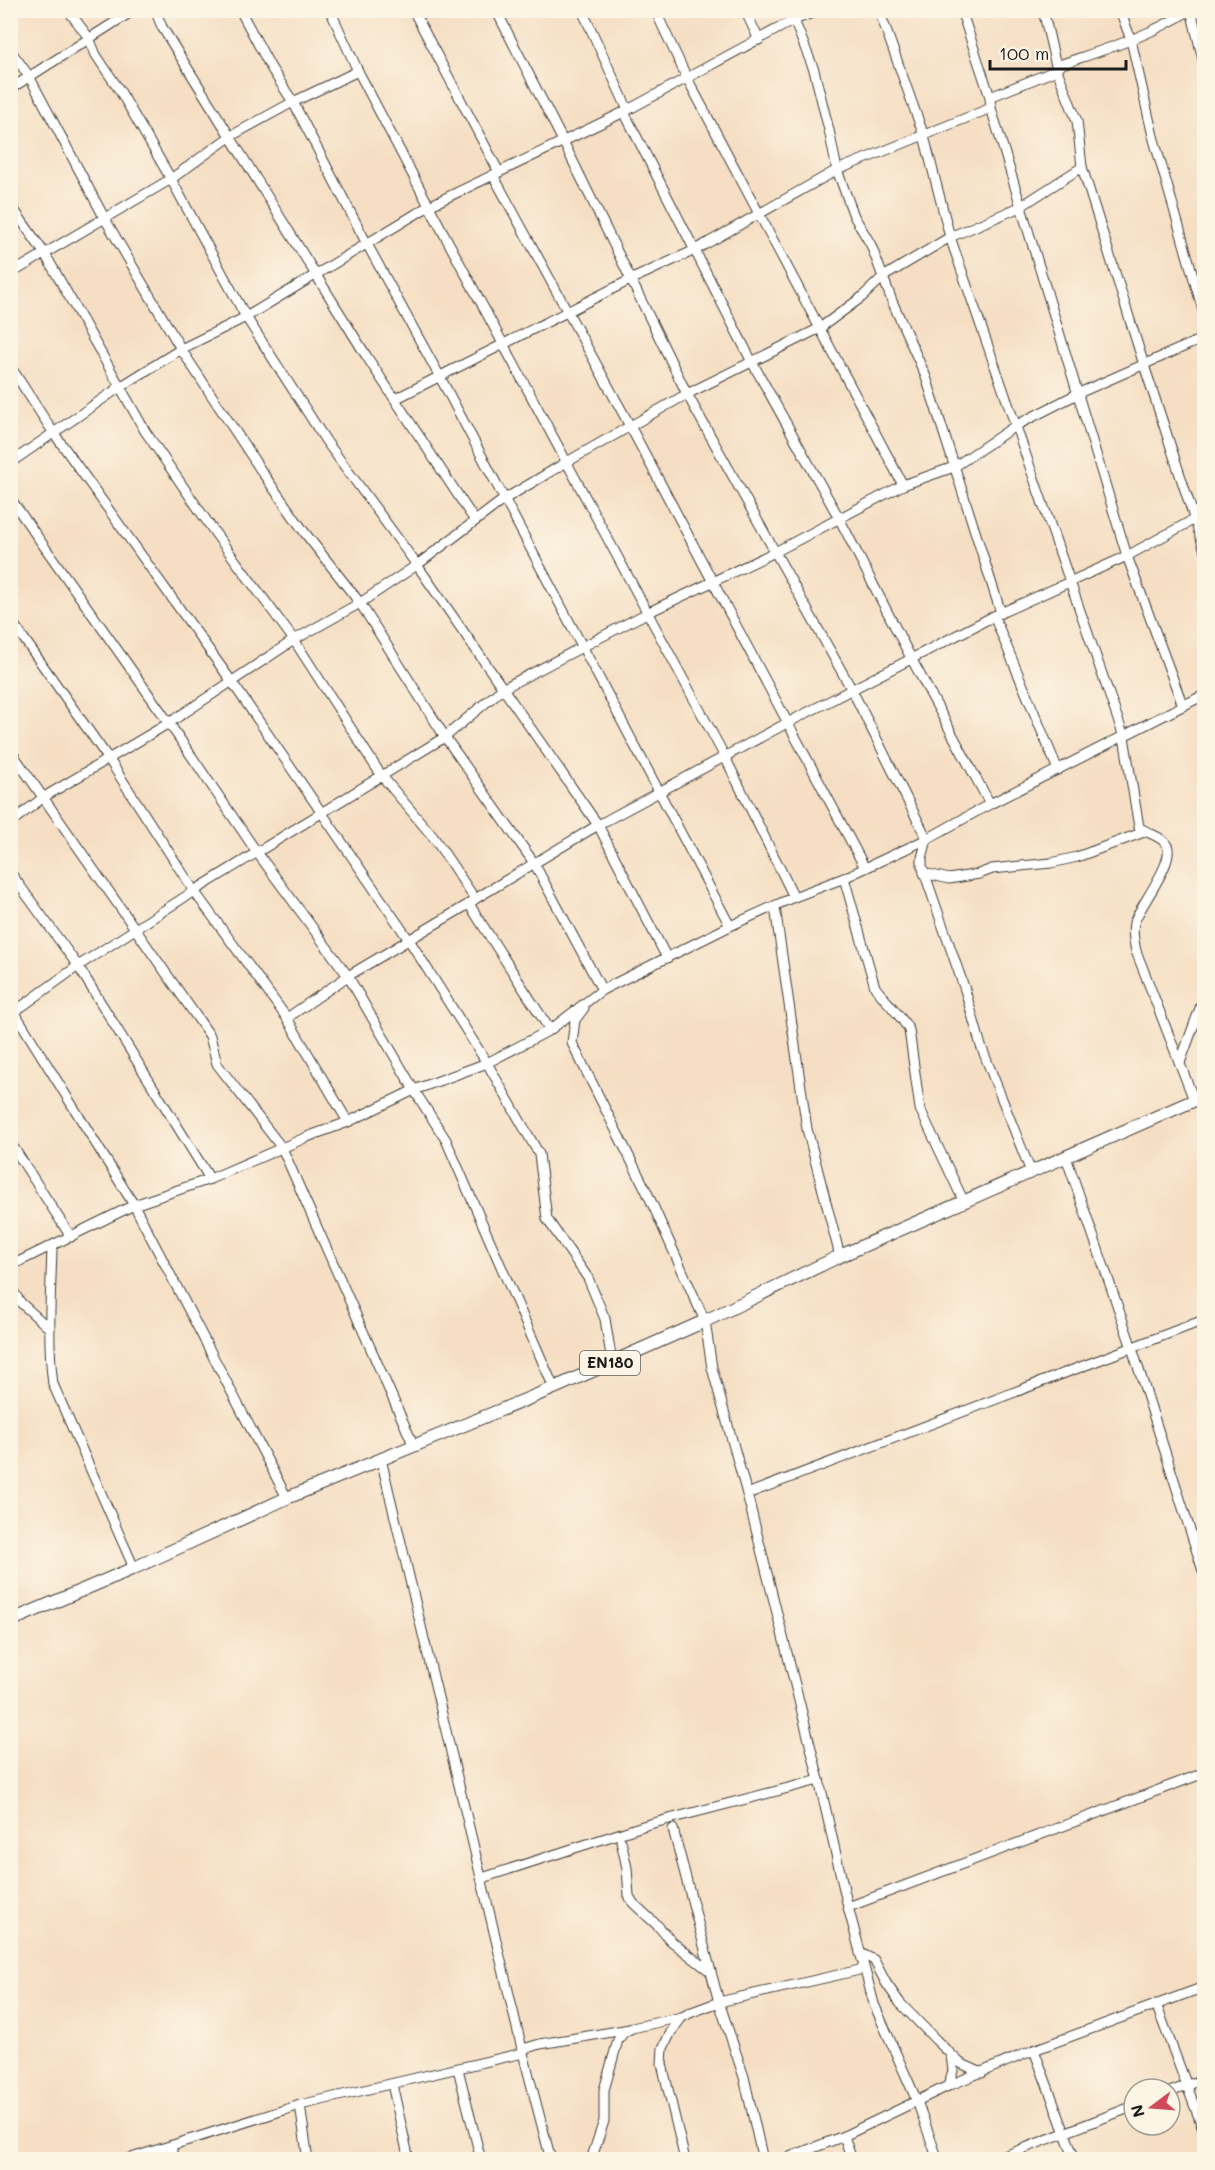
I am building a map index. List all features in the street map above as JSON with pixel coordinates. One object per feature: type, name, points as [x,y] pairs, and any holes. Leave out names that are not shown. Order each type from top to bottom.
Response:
[{"type":"main road","name":"EN180","points":[[10,1622],[287,1498],[413,1444],[554,1388],[705,1321],[840,1256],[1199,1098]]},
{"type":"street","points":[[68,10],[89,38],[96,55],[171,178],[246,317],[326,441],[417,565],[598,825],[667,958]]},
{"type":"street","points":[[10,89],[134,10]]},
{"type":"street","points":[[155,10],[162,27],[316,273],[475,521]]},
{"type":"street","points":[[240,10],[271,68],[293,102],[366,244],[440,377],[730,926]]},
{"type":"street","points":[[330,10],[358,70],[429,206],[725,758],[794,897]]},
{"type":"street","points":[[412,10],[567,313],[630,426],[865,868]]},
{"type":"street","points":[[496,10],[687,394],[852,690],[927,838],[922,858],[924,873],[981,1046],[1031,1172]]},
{"type":"street","points":[[582,10],[626,111],[753,362],[839,518],[990,804]]},
{"type":"street","points":[[655,10],[687,78],[903,485]]},
{"type":"street","points":[[745,10],[759,40]]},
{"type":"street","points":[[790,10],[814,70],[837,170],[854,216],[871,245],[926,377],[998,615],[1058,770]]},
{"type":"street","points":[[10,463],[120,387],[181,349],[246,317],[429,206],[626,111],[794,20],[820,10]]},
{"type":"street","points":[[879,10],[924,136],[950,237],[1124,737],[1139,827],[1166,843],[1168,849],[1169,856],[1134,923],[1133,935],[1136,951],[1180,1063],[1199,1098]]},
{"type":"street","points":[[961,10],[990,97],[991,108],[1020,207],[1127,556],[1183,706]]},
{"type":"street","points":[[1043,10],[1057,70],[1077,121],[1082,167],[1204,548]]},
{"type":"street","points":[[1120,10],[1131,40],[1153,136],[1204,314]]},
{"type":"street","points":[[990,97],[1057,70],[1062,64],[1168,25],[1190,10],[1204,64]]},
{"type":"street","points":[[10,50],[29,76],[105,219],[181,349],[268,481],[360,603],[445,737],[534,863],[602,990]]},
{"type":"street","points":[[10,274],[171,178],[231,136],[358,70]]},
{"type":"street","points":[[395,399],[502,343],[695,249],[837,170],[991,108]]},
{"type":"street","points":[[10,823],[44,797],[169,723],[294,640],[360,603],[417,565],[503,500],[687,394],[820,328],[883,277],[950,237],[1020,207],[1082,167]]},
{"type":"street","points":[[10,204],[45,254],[145,431],[215,533],[294,640],[381,775],[434,838],[550,1030]]},
{"type":"street","points":[[287,1498],[134,1205],[12,1011],[256,851],[321,814],[445,737],[502,689],[647,613],[775,552],[903,485],[954,466],[1015,426],[1078,393],[1204,338]]},
{"type":"street","points":[[10,366],[53,432],[232,682],[409,940],[488,1063],[539,1154],[547,1219],[588,1278],[605,1318],[612,1362]]},
{"type":"street","points":[[10,498],[169,723],[256,851],[348,976],[414,1090],[446,1140],[554,1388]]},
{"type":"street","points":[[287,1018],[348,976],[598,825],[911,658],[1127,556],[1204,514]]},
{"type":"street","points":[[10,619],[108,758],[194,891],[287,1018],[348,1122]]},
{"type":"street","points":[[10,1266],[134,1205],[210,1179],[348,1122],[414,1090],[488,1063],[550,1030],[602,990],[730,926],[794,897],[844,878],[927,838],[1204,695]]},
{"type":"street","points":[[10,750],[210,1036],[217,1065],[282,1148],[413,1444]]},
{"type":"street","points":[[924,873],[949,879],[979,874],[992,869],[1051,863],[1077,857],[1144,832]]},
{"type":"street","points":[[10,872],[78,966],[210,1179]]},
{"type":"street","points":[[844,878],[875,987],[909,1030],[920,1109],[964,1202]]},
{"type":"street","points":[[776,907],[807,1129],[840,1256]]},
{"type":"street","points":[[1180,1063],[1204,997]]},
{"type":"street","points":[[590,999],[575,1020],[572,1043],[646,1190],[705,1321],[712,1368],[747,1494],[864,1969],[874,2004],[917,2101],[938,2160]]},
{"type":"street","points":[[10,1142],[71,1237]]},
{"type":"street","points":[[1066,1157],[1132,1348],[1204,1574]]},
{"type":"street","points":[[52,1246],[50,1363],[53,1384],[134,1568]]},
{"type":"street","points":[[10,1287],[21,1303],[50,1329]]},
{"type":"street","points":[[747,1494],[1204,1320]]},
{"type":"street","points":[[381,1459],[551,2160]]},
{"type":"street","points":[[848,1907],[1204,1773]]},
{"type":"street","points":[[482,1878],[646,1825],[819,1780]]},
{"type":"street","points":[[673,1829],[719,2002],[744,2077],[763,2160]]},
{"type":"street","points":[[621,1841],[627,1868],[629,1896],[633,1903],[671,1941],[711,1972]]},
{"type":"street","points":[[860,1953],[874,1960],[900,2003],[951,2055],[960,2063],[982,2073]]},
{"type":"street","points":[[125,2160],[300,2105],[458,2069],[540,2044],[682,2018],[719,2002],[864,1969]]},
{"type":"street","points":[[782,2160],[844,2136],[948,2086],[1034,2050],[1204,1987]]},
{"type":"street","points":[[1156,2004],[1204,2131]]},
{"type":"street","points":[[682,2018],[671,2032],[663,2048],[662,2064],[685,2160]]},
{"type":"street","points":[[591,2160],[604,2121],[604,2090],[611,2059],[618,2040],[624,2032],[632,2028]]},
{"type":"street","points":[[1034,2050],[1075,2160]]},
{"type":"street","points":[[948,2086],[953,2071],[951,2055]]},
{"type":"street","points":[[458,2069],[481,2160]]},
{"type":"street","points":[[1182,2088],[1204,2079]]},
{"type":"street","points":[[392,2084],[409,2160]]},
{"type":"street","points":[[300,2105],[308,2160]]},
{"type":"street","points":[[994,2160],[1122,2111]]},
{"type":"street","points":[[844,2136],[852,2160]]},
{"type":"street","points":[[171,2146],[174,2160]]}]
